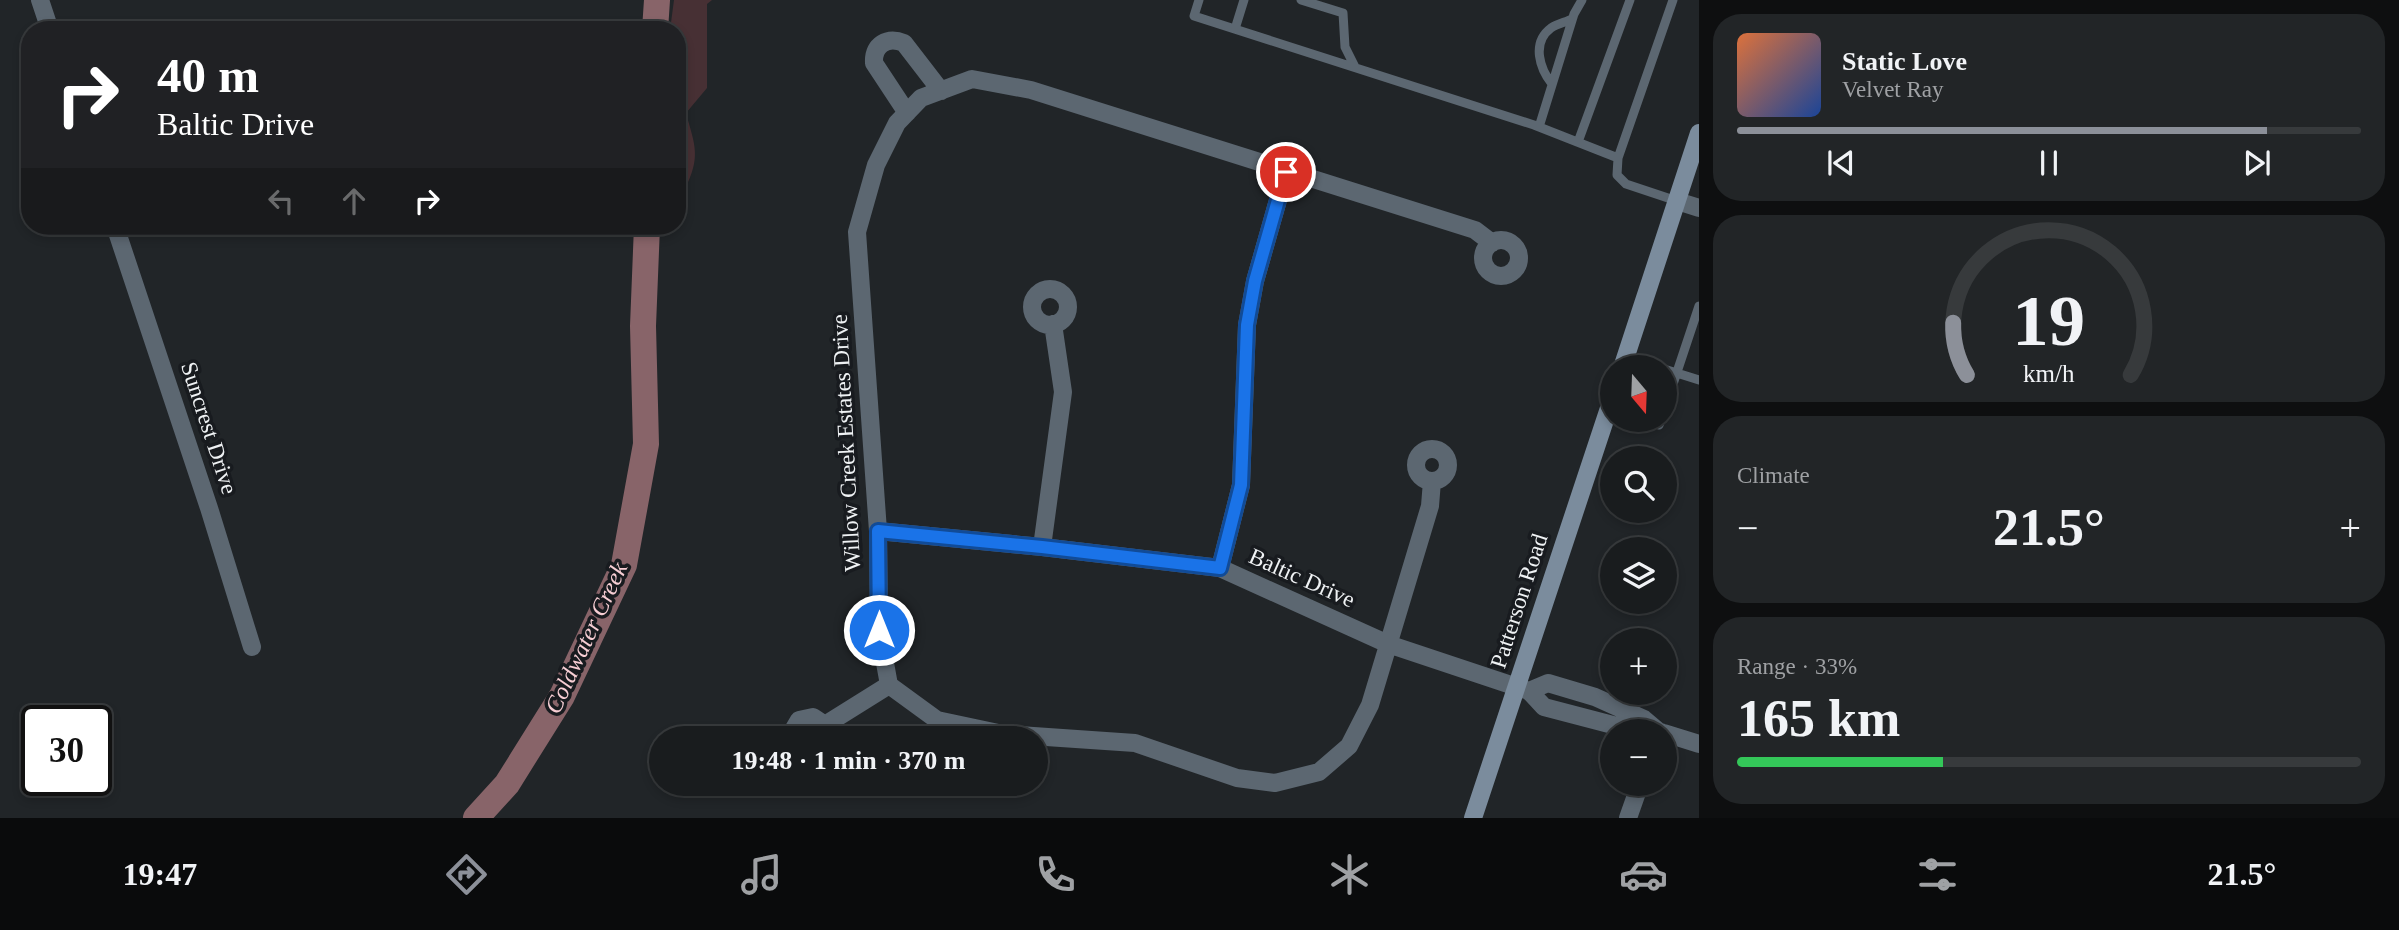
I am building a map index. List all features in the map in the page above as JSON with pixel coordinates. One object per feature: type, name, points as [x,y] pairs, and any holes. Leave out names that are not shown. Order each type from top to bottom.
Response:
[{"type":"main road","points":[[1626,355],[1696,152],[1699,132]]},
{"type":"main road","name":"Patterson Road","points":[[1473,818],[1523,689],[1602,432]]},
{"type":"street","points":[[40,0],[47,21]]},
{"type":"street","points":[[907,113],[874,63],[874,56],[882,43],[896,40],[904,43],[941,91]]},
{"type":"street","name":"Willow Creek Estates Drive","points":[[889,685],[879,630],[878,531],[857,232],[876,165],[897,123],[921,98],[972,79],[1031,90],[1475,230],[1492,243]]},
{"type":"street","points":[[1220,568],[1241,485],[1247,325],[1255,281],[1286,172]]},
{"type":"street","points":[[1677,201],[1699,208]]},
{"type":"street","name":"Suncrest Drive","points":[[118,235],[253,647]]},
{"type":"street","points":[[1042,547],[1063,392],[1053,324]]},
{"type":"street","points":[[834,726],[889,685],[937,720],[1003,734],[1135,743],[1237,778],[1275,783],[1319,772],[1349,746],[1370,705],[1430,506],[1432,481]]},
{"type":"street","name":"Baltic Drive","points":[[878,531],[1220,568],[1388,644],[1523,689],[1548,683],[1595,697],[1644,719]]},
{"type":"street","points":[[796,726],[799,720],[813,717],[821,726]]},
{"type":"street","name":"Baltic Drive","points":[[1677,737],[1699,744]]},
{"type":"street","points":[[1628,818],[1636,796]]},
{"type":"lane","points":[[1199,0],[1194,16],[1539,127],[1618,158]]},
{"type":"lane","points":[[1235,29],[1244,0]]},
{"type":"lane","points":[[1301,0],[1343,13],[1345,47],[1354,67]]},
{"type":"lane","points":[[1539,127],[1572,19],[1582,0]]},
{"type":"lane","points":[[1578,142],[1630,0]]},
{"type":"lane","points":[[1673,0],[1618,158],[1617,174],[1626,184],[1677,201]]},
{"type":"lane","points":[[1552,84],[1542,71],[1539,58],[1541,42],[1550,29],[1572,19]]},
{"type":"lane","points":[[1699,306],[1677,373],[1699,380]]},
{"type":"shaded area","points":[[674,0],[712,0],[707,4],[707,88],[686,113],[686,21],[671,21]]},
{"type":"shaded area","points":[[686,113],[695,151],[686,187]]},
{"type":"waterway","name":"Coldwater Creek","points":[[656,21],[657,0]]},
{"type":"waterway","name":"Coldwater Creek","points":[[476,818],[507,784],[562,696],[624,565],[646,444],[643,326],[647,235]]},
{"type":"route","points":[[879,630],[878,531],[1220,568],[1241,485],[1247,325],[1255,281],[1286,172]]}]
